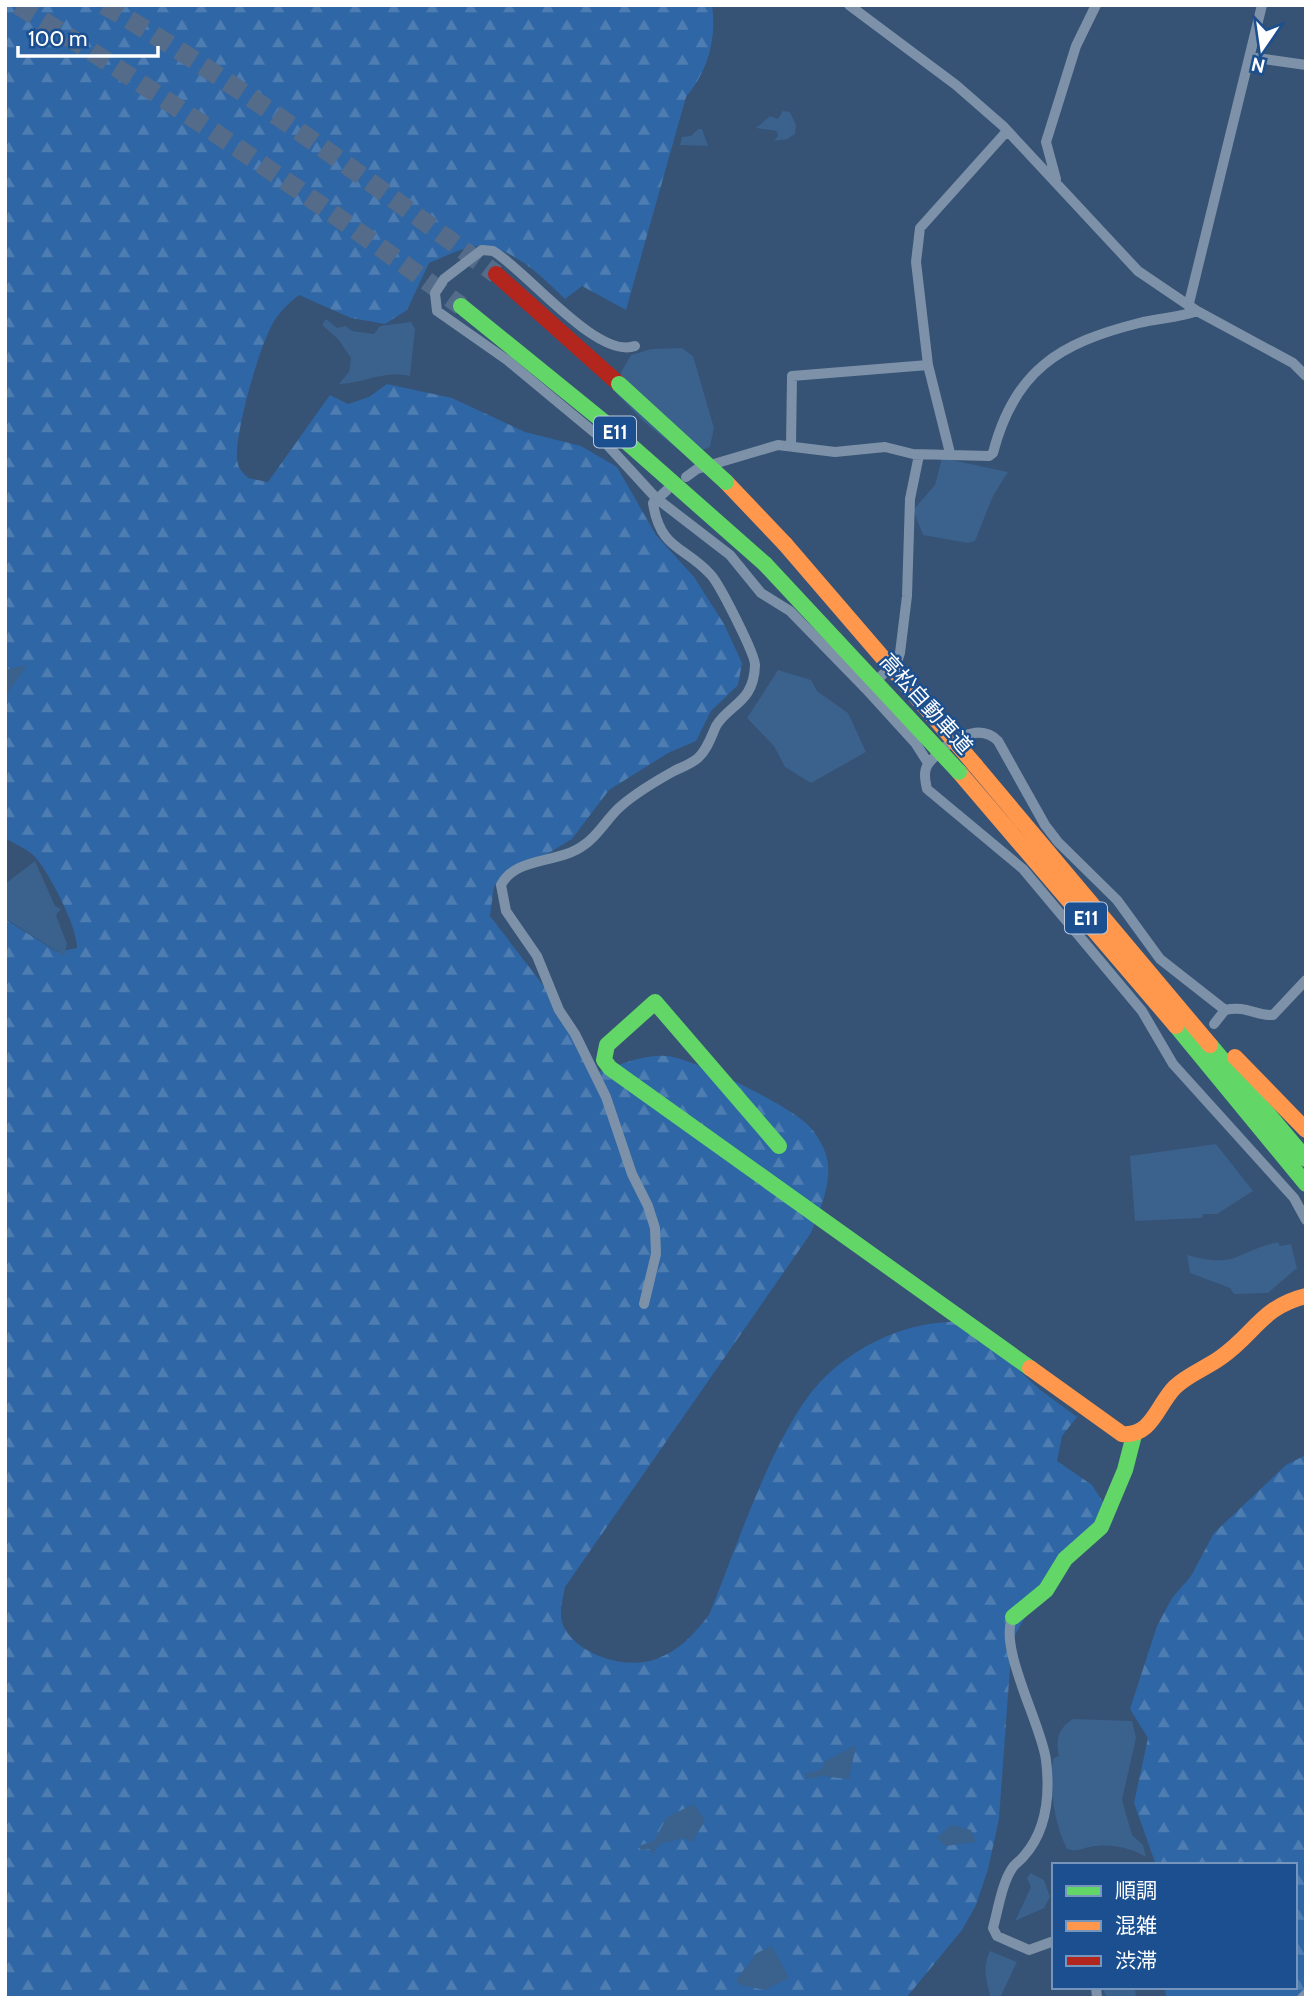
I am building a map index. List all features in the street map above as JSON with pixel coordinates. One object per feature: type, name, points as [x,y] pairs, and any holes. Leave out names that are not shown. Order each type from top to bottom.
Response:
[{"type":"main road","name":"高松自動車道","points":[[496,274],[726,482],[785,544],[1130,947],[1220,1058]]},
{"type":"main road","name":"高松自動車道","points":[[461,306],[604,422],[765,564],[1220,1058],[1306,1158]]},
{"type":"main road","points":[[779,1146],[655,1002],[607,1045],[604,1060],[610,1068],[1122,1434],[1134,1435],[1145,1429],[1175,1387],[1223,1356],[1282,1303],[1306,1296]]},
{"type":"main road","points":[[1220,1058],[1251,1093],[1306,1130]]},
{"type":"main road","name":"高松自動車道","points":[[1251,1093],[1305,1183]]},
{"type":"main road","points":[[1013,1617],[1046,1590],[1065,1559],[1101,1527],[1121,1480],[1134,1435]]},
{"type":"street","points":[[849,5],[956,85],[1007,131],[1138,271],[1193,307],[1293,363],[1306,376]]},
{"type":"street","points":[[1058,185],[1046,142],[1076,46],[1096,5]]},
{"type":"street","points":[[1193,307],[1262,5]]},
{"type":"street","points":[[1250,57],[1306,65]]},
{"type":"street","points":[[950,453],[938,426],[928,365],[916,262],[920,228],[1007,131]]},
{"type":"street","points":[[635,346],[615,348],[567,315],[493,251],[482,250],[444,279],[435,293],[437,312],[507,360],[601,438],[656,498],[730,555],[761,593],[790,611],[916,744],[928,763]]},
{"type":"street","points":[[686,477],[697,469],[765,447],[791,446],[835,452],[885,447],[919,454],[989,456],[993,453],[1001,422],[1021,386],[1052,358],[1074,346],[1193,307]]},
{"type":"street","points":[[791,446],[792,376],[928,365]]},
{"type":"street","points":[[866,689],[897,662],[900,653],[907,596],[910,499],[919,454]]},
{"type":"street","points":[[644,1304],[656,1254],[652,1217],[632,1174],[606,1097],[575,1034],[559,1010],[537,956],[506,911],[501,885],[506,875],[517,868],[565,855],[584,846],[636,794],[697,759],[718,723],[744,700],[752,682],[755,666],[752,648],[711,575],[662,534],[653,503],[667,490]]},
{"type":"street","points":[[1306,980],[1273,1015],[1262,1016],[1249,1008],[1225,1010],[1160,959],[1111,893],[1058,842],[998,741],[989,732],[977,730],[967,734],[928,763],[924,776],[927,789],[1023,869],[1142,1011],[1173,1064],[1294,1198],[1306,1220]]},
{"type":"street","points":[[1214,1024],[1225,1010]]},
{"type":"street","points":[[1173,1064],[1185,1050]]},
{"type":"street","points":[[1013,1617],[1007,1634],[1026,1703],[1043,1742],[1048,1801],[1042,1824],[1026,1855],[1012,1868],[993,1928],[996,1936],[1029,1950],[1052,1942]]},
{"type":"green space","points":[[5,5],[712,5],[713,30],[709,54],[700,76],[686,97],[626,310],[582,286],[565,299],[523,262],[498,249],[485,247],[466,248],[429,263],[407,310],[385,324],[351,318],[299,295],[276,319],[267,335],[244,410],[237,459],[238,465],[248,478],[268,482],[330,395],[348,404],[369,397],[387,384],[452,398],[525,432],[581,446],[617,467],[656,535],[694,577],[724,624],[742,663],[738,685],[711,711],[696,741],[668,753],[609,790],[572,839],[494,886],[490,916],[553,998],[598,1072],[657,1056],[697,1065],[764,1096],[801,1119],[819,1140],[828,1165],[826,1191],[811,1233],[565,1587],[561,1619],[572,1638],[593,1653],[632,1663],[656,1659],[686,1641],[709,1615],[774,1455],[808,1397],[841,1363],[891,1334],[928,1324],[967,1322],[1039,1389],[1077,1417],[1062,1436],[1057,1461],[1092,1485],[1103,1502],[1088,1539],[1061,1555],[1012,1640],[999,1819],[988,1869],[976,1905],[962,1930],[906,1998],[5,1998],[5,919],[57,952],[77,948],[68,915],[43,867],[30,853],[5,838]]},
{"type":"green space","points":[[1306,1455],[1306,1998],[1166,1998],[1165,1989],[1297,1989],[1297,1863],[1155,1863],[1134,1803],[1148,1738],[1130,1709],[1157,1626],[1172,1598],[1191,1576],[1214,1533],[1286,1465]]},
{"type":"shaded area","points":[[783,111],[790,112],[796,125],[795,134],[787,139],[774,141],[778,136],[777,131],[756,128],[770,116],[778,119]]},
{"type":"shaded area","points":[[698,129],[702,129],[708,146],[680,145],[682,137],[691,136]]},
{"type":"shaded area","points":[[326,319],[337,328],[346,326],[352,331],[374,334],[380,326],[411,322],[415,329],[410,376],[390,375],[339,384],[349,372],[351,358],[338,339],[322,325]]},
{"type":"shaded area","points":[[682,348],[693,356],[714,428],[710,447],[686,456],[643,421],[617,394],[621,372],[631,355],[651,349]]},
{"type":"shaded area","points":[[942,458],[1008,472],[993,496],[975,541],[968,543],[923,535],[913,510],[935,485]]},
{"type":"shaded area","points":[[27,665],[5,697],[5,670]]},
{"type":"shaded area","points":[[778,670],[811,680],[817,691],[848,713],[866,752],[811,783],[785,767],[774,746],[747,718]]},
{"type":"shaded area","points":[[35,861],[55,906],[61,909],[56,915],[67,944],[64,956],[5,918],[5,884]]},
{"type":"shaded area","points":[[1216,1144],[1253,1191],[1217,1214],[1203,1214],[1202,1218],[1135,1221],[1130,1156]]},
{"type":"shaded area","points":[[1278,1242],[1280,1246],[1291,1244],[1297,1268],[1268,1293],[1234,1294],[1230,1288],[1190,1273],[1187,1255],[1227,1260]]},
{"type":"shaded area","points":[[1073,1719],[1132,1721],[1136,1738],[1122,1800],[1132,1835],[1143,1845],[1146,1857],[1126,1848],[1111,1846],[1067,1849],[1056,1817],[1052,1770],[1053,1759],[1059,1756],[1059,1735],[1064,1726]]},
{"type":"shaded area","points":[[856,1745],[849,1779],[822,1776],[807,1779],[805,1774],[822,1769],[825,1761]]},
{"type":"shaded area","points":[[694,1804],[705,1821],[692,1842],[683,1838],[660,1844],[652,1855],[650,1849],[641,1850],[638,1846],[654,1841],[667,1817]]},
{"type":"shaded area","points":[[951,1825],[971,1830],[976,1842],[945,1846],[937,1838]]},
{"type":"shaded area","points":[[1031,1873],[1044,1880],[1050,1897],[1044,1908],[1015,1921],[1031,1887],[1027,1878]]},
{"type":"shaded area","points":[[772,1946],[789,1978],[765,1990],[740,1985],[736,1980],[755,1954]]},
{"type":"shaded area","points":[[990,1951],[1017,1962],[1000,1998],[991,1998],[986,1980],[985,1969]]},
{"type":"shaded area","points":[[1103,1989],[1135,1989],[1136,1998],[1107,1998]]},
{"type":"tunnel","points":[[18,5],[242,151],[461,306]]},
{"type":"tunnel","points":[[104,5],[254,100],[496,274]]},
{"type":"traffic: fast","points":[[461,306],[604,422],[765,564]]},
{"type":"traffic: fast","points":[[619,384],[726,482]]},
{"type":"traffic: fast","points":[[765,564],[959,772]]},
{"type":"traffic: fast","points":[[779,1146],[655,1002],[607,1045],[604,1060],[610,1068],[1030,1368]]},
{"type":"traffic: fast","points":[[1176,1026],[1306,1184]]},
{"type":"traffic: fast","points":[[1210,1045],[1306,1159]]},
{"type":"traffic: fast","points":[[1013,1617],[1046,1590],[1065,1559],[1101,1527],[1125,1470],[1134,1435]]},
{"type":"traffic: slow","points":[[726,482],[785,544]]},
{"type":"traffic: slow","points":[[785,544],[975,765]]},
{"type":"traffic: slow","points":[[975,765],[1210,1045]]},
{"type":"traffic: slow","points":[[959,772],[1176,1026]]},
{"type":"traffic: slow","points":[[1235,1057],[1306,1130]]},
{"type":"traffic: slow","points":[[1030,1368],[1122,1434],[1132,1434],[1147,1425],[1180,1383],[1232,1349],[1268,1314],[1306,1296]]},
{"type":"traffic: jam","points":[[496,274],[619,384]]}]
